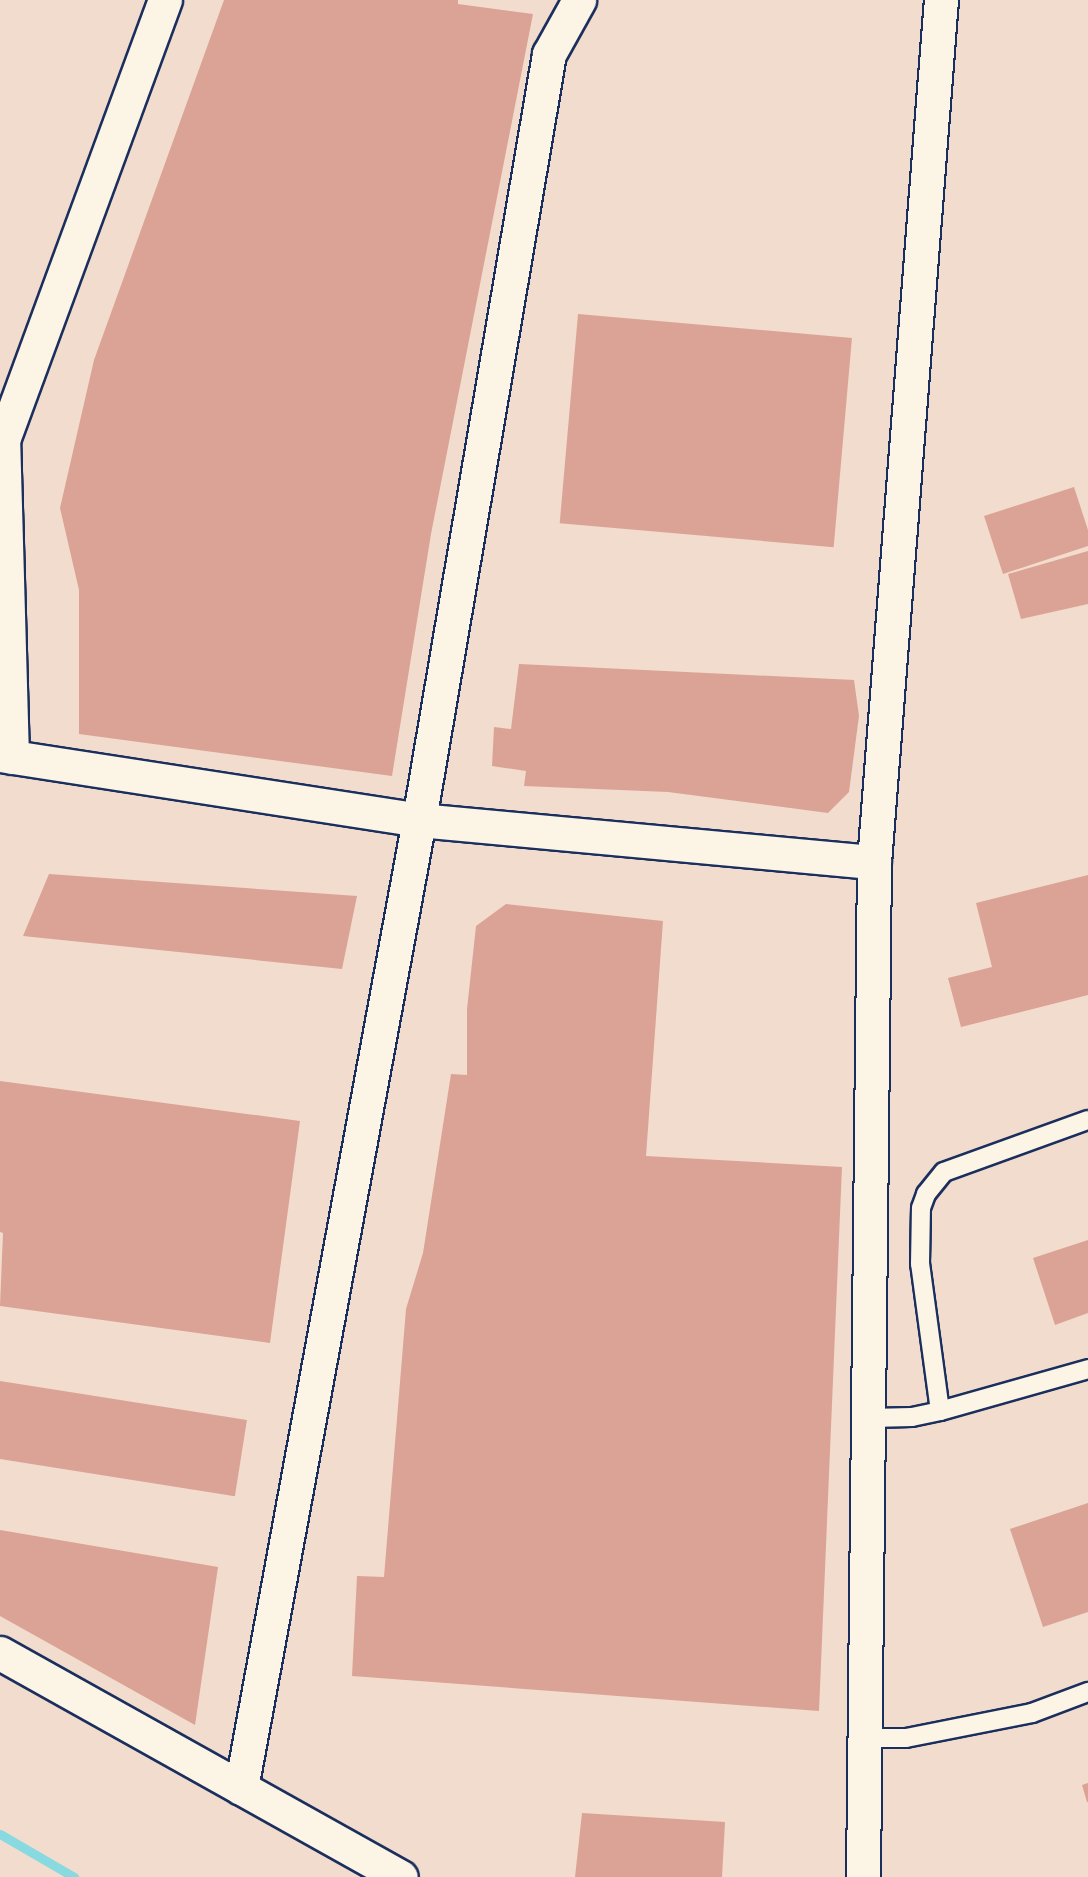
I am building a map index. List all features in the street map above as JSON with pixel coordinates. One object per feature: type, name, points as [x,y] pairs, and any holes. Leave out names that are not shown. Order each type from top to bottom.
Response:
[{"type":"street","points":[[165,0],[3,440],[6,756],[419,820],[874,862]]},
{"type":"street","points":[[241,1788],[419,820],[549,54],[579,0]]},
{"type":"street","points":[[863,1877],[867,1738],[874,862],[941,0]]},
{"type":"street","points":[[0,1653],[401,1877]]},
{"type":"lane","points":[[940,1411],[920,1264],[921,1208],[926,1194],[944,1172],[1088,1120]]},
{"type":"lane","points":[[870,1418],[912,1417],[940,1411],[1088,1369]]},
{"type":"lane","points":[[867,1738],[906,1738],[1032,1713],[1088,1692]]},
{"type":"shaded area","points":[[0,0],[1088,0],[1088,1877],[0,1877]]},
{"type":"building","points":[[224,0],[458,0],[458,4],[533,14],[431,534],[392,776],[79,734],[79,590],[60,508],[94,360]]},
{"type":"building","points":[[578,314],[852,338],[834,547],[560,523]]},
{"type":"building","points":[[1074,487],[1088,530],[1088,546],[1003,574],[984,516]]},
{"type":"building","points":[[1088,551],[1088,604],[1021,619],[1008,574]]},
{"type":"building","points":[[519,664],[854,680],[859,716],[849,792],[828,813],[668,792],[524,786],[526,771],[492,766],[494,727],[511,729]]},
{"type":"building","points":[[49,874],[357,896],[342,969],[23,936]]},
{"type":"building","points":[[1088,875],[1088,995],[961,1027],[948,978],[992,967],[976,903]]},
{"type":"building","points":[[506,904],[663,921],[646,1156],[842,1167],[819,1711],[352,1676],[357,1576],[384,1577],[406,1309],[423,1253],[451,1074],[467,1075],[467,1009],[476,926]]},
{"type":"building","points":[[0,1081],[300,1121],[270,1343],[0,1306],[3,1233],[0,1232]]},
{"type":"building","points":[[1088,1240],[1088,1313],[1055,1325],[1033,1258]]},
{"type":"building","points":[[0,1381],[247,1420],[235,1496],[0,1459]]},
{"type":"building","points":[[1088,1503],[1088,1612],[1043,1627],[1010,1529]]},
{"type":"building","points":[[0,1530],[218,1567],[195,1725],[0,1616]]},
{"type":"building","points":[[1088,1783],[1088,1802],[1087,1802],[1082,1785]]},
{"type":"building","points":[[582,1813],[725,1822],[722,1877],[575,1877]]},
{"type":"waterway","points":[[0,1834],[74,1877]]}]
